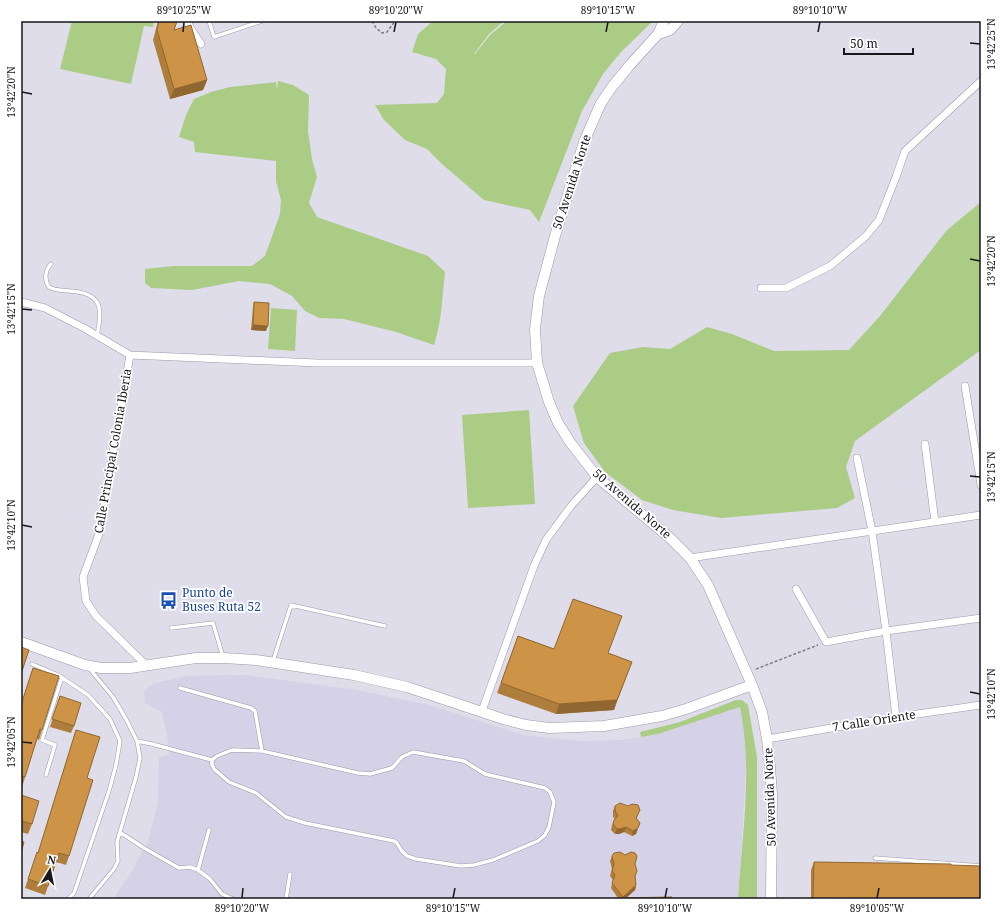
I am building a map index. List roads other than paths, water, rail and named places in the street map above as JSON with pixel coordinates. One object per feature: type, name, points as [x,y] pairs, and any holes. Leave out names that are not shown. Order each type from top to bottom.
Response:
[{"type":"street","points":[[187,21],[191,30],[201,44]]},
{"type":"street","name":"50 Avenida Norte","points":[[664,21],[658,34],[629,66],[601,103],[584,142],[555,236],[539,296],[535,329],[537,363],[549,402],[558,423],[570,442],[597,477],[669,537],[690,558],[708,585],[752,685],[762,712],[768,739],[772,794],[771,899]]},
{"type":"street","name":"50 Avenida Norte","points":[[658,34],[670,30],[678,21]]},
{"type":"street","points":[[761,288],[786,288],[830,266],[866,236],[879,220],[905,151],[981,81]]},
{"type":"street","points":[[21,302],[45,308],[130,354],[318,363],[537,363]]},
{"type":"street","name":"Calle Principal Colonia Iberia","points":[[130,354],[99,534],[83,577],[86,601],[96,616],[146,666]]},
{"type":"street","points":[[965,386],[981,485]]},
{"type":"street","points":[[925,444],[935,522]]},
{"type":"street","points":[[857,458],[872,531],[896,717]]},
{"type":"street","points":[[482,711],[534,566],[546,540],[570,506],[597,477]]},
{"type":"street","points":[[690,558],[981,515]]},
{"type":"street","points":[[796,589],[826,642],[886,631],[981,618]]},
{"type":"street","points":[[21,642],[85,665],[114,668],[146,666],[196,658],[224,658],[273,663],[354,675],[407,686],[503,719],[526,725],[548,728],[604,726],[662,716],[752,685]]},
{"type":"street","name":"7 Calle Oriente","points":[[768,739],[896,717],[981,705]]},
{"type":"lane","points":[[209,21],[214,37],[262,21]]},
{"type":"lane","points":[[51,264],[46,270],[47,284],[49,288],[80,292],[94,298],[98,302],[101,316],[97,335]]},
{"type":"lane","points":[[273,663],[291,605],[385,626]]},
{"type":"lane","points":[[170,628],[213,623],[224,658]]},
{"type":"lane","points":[[32,664],[62,677],[88,695],[110,719],[120,741],[116,765],[96,831],[74,892],[68,899]]},
{"type":"lane","points":[[85,665],[99,679],[113,697],[137,741],[140,758],[121,833],[117,842],[118,862],[89,899]]},
{"type":"lane","points":[[46,775],[55,745],[42,740],[62,677]]},
{"type":"lane","points":[[180,688],[251,708],[255,711],[262,751]]},
{"type":"lane","points":[[137,741],[212,760]]},
{"type":"lane","points":[[232,750],[262,751],[358,773],[370,774],[392,768],[402,757],[413,752],[464,761],[485,774],[545,788],[550,792],[554,802],[549,827],[545,835],[538,841],[493,860],[474,865],[461,866],[416,859],[408,856],[394,841],[305,823],[286,817],[256,793],[229,782],[214,769],[212,760],[217,756],[232,750]]},
{"type":"lane","points":[[198,870],[210,830]]},
{"type":"lane","points":[[121,833],[179,868],[190,866],[198,870],[210,878],[222,894],[233,899]]},
{"type":"lane","points":[[875,858],[981,866]]},
{"type":"lane","points":[[286,899],[290,874]]},
{"type":"place","name":"Punto de Buses Ruta 52","points":[[169,600]]}]
